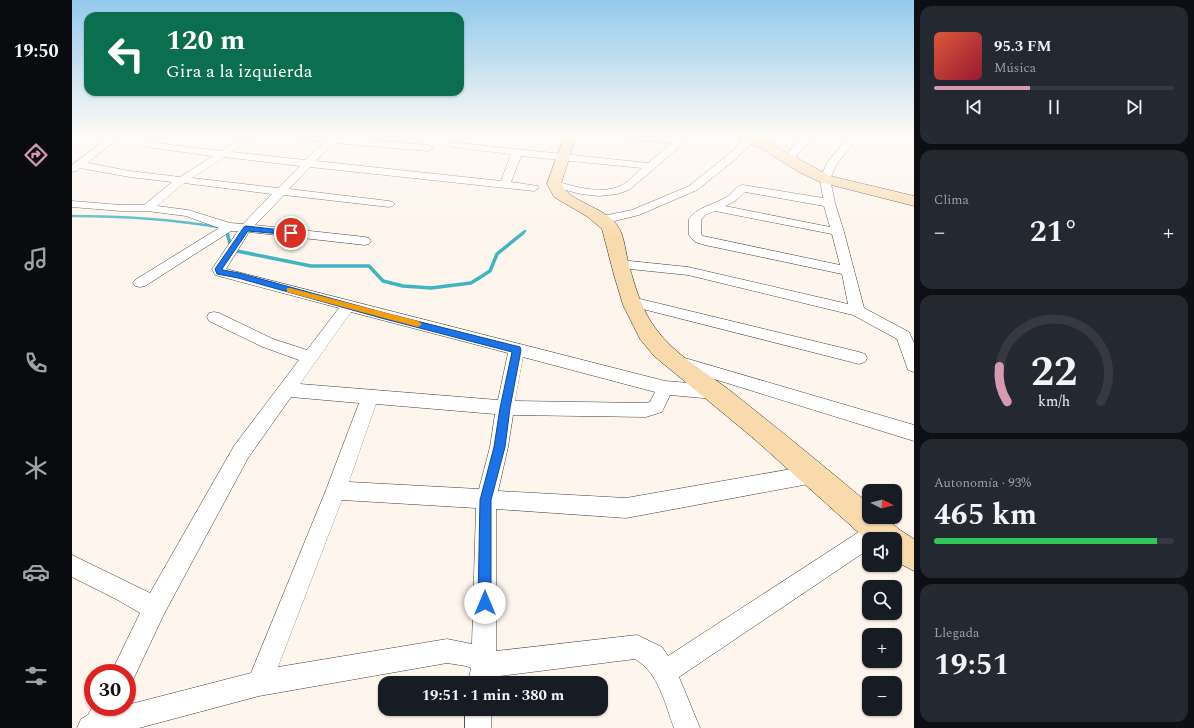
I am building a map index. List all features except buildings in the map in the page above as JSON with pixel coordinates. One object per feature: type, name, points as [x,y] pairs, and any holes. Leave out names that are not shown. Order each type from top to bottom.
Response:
[{"type":"street","points":[[102,171],[183,179],[280,192],[389,204]]},
{"type":"street","points":[[147,208],[183,179],[196,171]]},
{"type":"street","points":[[300,171],[246,228],[219,269],[220,272],[665,388],[714,392]]},
{"type":"street","points":[[372,171],[534,188]]},
{"type":"street","points":[[505,185],[510,171]]},
{"type":"street","points":[[559,171],[554,184],[559,194],[602,220],[609,226],[614,237],[620,264],[632,302],[646,331],[654,343],[814,474],[880,532]]},
{"type":"street","points":[[554,184],[588,191],[618,191],[625,188],[645,171]]},
{"type":"street","points":[[602,220],[635,213],[693,188],[715,171]]},
{"type":"street","points":[[808,171],[825,179],[914,201]]},
{"type":"street","points":[[829,171],[825,179],[829,203],[838,232],[857,311]]},
{"type":"street","points":[[829,203],[743,188],[731,200],[701,213],[695,219],[694,235],[699,239],[848,271]]},
{"type":"street","points":[[72,204],[121,208],[147,208],[188,213],[229,227],[365,241]]},
{"type":"street","points":[[714,207],[838,232]]},
{"type":"street","points":[[140,283],[229,227]]},
{"type":"street","points":[[620,264],[688,271],[857,311],[909,337],[914,366]]},
{"type":"street","points":[[632,302],[859,358]]},
{"type":"street","points":[[127,664],[156,606],[241,452],[348,306]]},
{"type":"street","points":[[214,317],[268,343],[311,358]]},
{"type":"street","points":[[483,672],[486,500],[499,447],[505,408],[517,350]]},
{"type":"street","points":[[675,361],[914,433]]},
{"type":"street","points":[[286,390],[505,408],[646,410],[656,407],[665,388]]},
{"type":"street","points":[[259,683],[336,490],[370,397]]},
{"type":"street","points":[[336,490],[626,508],[814,474]]},
{"type":"street","points":[[902,548],[914,556]]},
{"type":"street","points":[[665,672],[862,553]]},
{"type":"street","points":[[72,566],[143,603],[156,606]]},
{"type":"street","points":[[483,672],[500,664],[637,647],[653,656],[665,672],[687,728]]},
{"type":"street","points":[[98,720],[259,683],[446,651],[468,654],[483,672]]},
{"type":"street","points":[[478,716],[478,728]]},
{"type":"waterway","points":[[72,216],[145,218],[218,227]]},
{"type":"waterway","points":[[226,228],[228,234]]},
{"type":"waterway","points":[[227,233],[232,250],[311,266],[369,266],[383,281],[403,286],[431,288],[471,283],[490,271],[497,254],[523,233]]},
{"type":"slow traffic","points":[[290,290],[418,324]]},
{"type":"route","points":[[291,233],[246,228],[219,269],[220,272],[517,350],[505,408],[499,447],[486,500],[485,603]]}]
